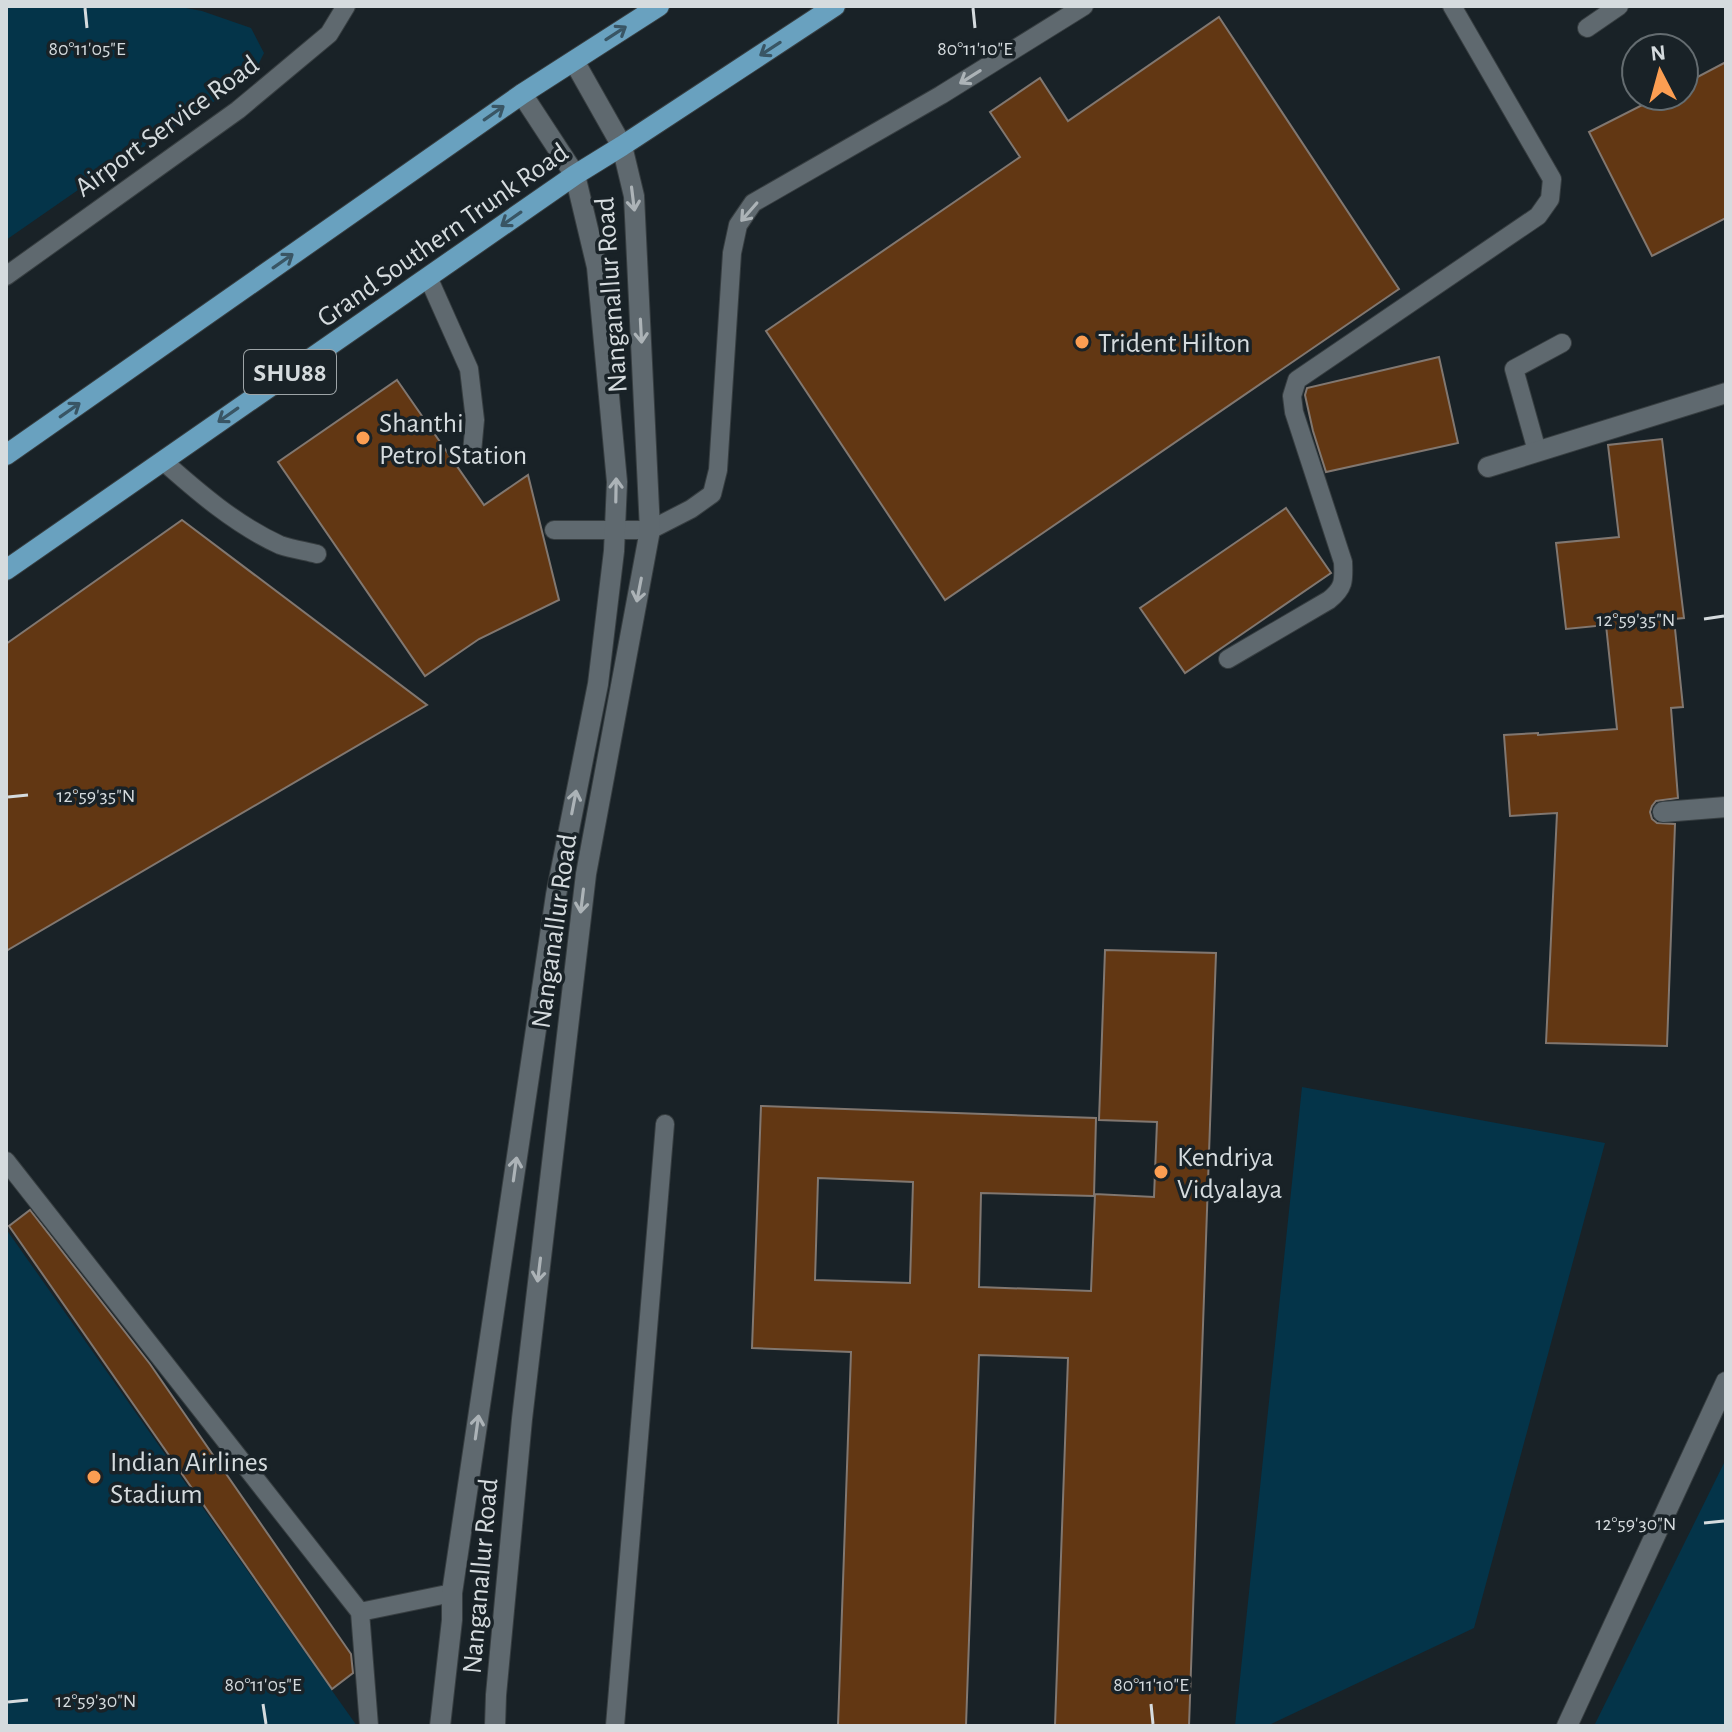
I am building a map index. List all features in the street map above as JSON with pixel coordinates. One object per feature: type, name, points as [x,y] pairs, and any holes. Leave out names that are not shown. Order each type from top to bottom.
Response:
[{"type":"main road","points":[[6,455],[522,94],[659,6]]},
{"type":"main road","name":"Grand Southern Trunk Road","points":[[6,570],[575,175],[835,6]]},
{"type":"street","name":"Nanganallur Road","points":[[495,1726],[522,1419],[586,874],[650,530],[634,196],[622,146],[574,61]]},
{"type":"street","name":"Nanganallur Road","points":[[440,1726],[452,1620],[452,1593],[556,895],[598,684],[615,529],[617,482],[597,267],[575,175],[522,94]]},
{"type":"street","points":[[1488,467],[1726,393]]},
{"type":"street","points":[[1663,812],[1726,807]]},
{"type":"street","points":[[548,948],[577,952]]},
{"type":"street","points":[[1567,1726],[1726,1382]]},
{"type":"lane","name":"Airport Service Road","points":[[6,276],[238,110],[329,34],[346,6]]},
{"type":"lane","points":[[554,530],[650,530],[691,509],[712,494],[718,470],[732,253],[738,225],[753,203],[941,95],[1084,6]]},
{"type":"lane","points":[[1228,659],[1329,600],[1339,592],[1344,577],[1343,562],[1294,412],[1292,396],[1297,380],[1538,216],[1550,199],[1552,179],[1452,6]]},
{"type":"lane","points":[[1587,28],[1619,6]]},
{"type":"lane","points":[[428,277],[469,369],[475,420],[472,452]]},
{"type":"lane","points":[[1537,451],[1514,369],[1562,343]]},
{"type":"lane","points":[[163,461],[200,494],[246,526],[282,546],[317,554]]},
{"type":"lane","points":[[615,1726],[665,1124]]},
{"type":"lane","points":[[6,1161],[360,1612],[369,1726]]},
{"type":"lane","points":[[360,1612],[452,1593]]},
{"type":"shaded area","points":[[6,6],[175,6],[202,11],[251,28],[264,53],[252,77],[6,240]]},
{"type":"shaded area","points":[[1302,1087],[1605,1143],[1474,1628],[1267,1726],[1235,1726]]},
{"type":"shaded area","name":"Indian Airlines Stadium","points":[[6,1229],[357,1726],[6,1726]]},
{"type":"shaded area","points":[[1726,1459],[1726,1726],[1594,1726]]},
{"type":"building","points":[[1219,17],[1399,289],[945,600],[766,331],[1020,157],[990,112],[1040,78],[1068,121]]},
{"type":"building","points":[[1726,62],[1726,218],[1652,256],[1589,132],[1628,112],[1700,112],[1700,76]]},
{"type":"building","points":[[1439,357],[1458,443],[1326,472],[1313,431],[1305,395],[1307,388]]},
{"type":"building","points":[[397,380],[484,505],[528,475],[559,600],[479,639],[425,676],[278,462]]},
{"type":"building","points":[[1662,439],[1684,618],[1674,619],[1683,707],[1671,708],[1678,798],[1656,801],[1650,812],[1657,823],[1675,824],[1667,1046],[1546,1043],[1557,813],[1510,816],[1504,735],[1617,729],[1606,625],[1566,629],[1556,543],[1619,537],[1608,445]]},
{"type":"building","points":[[1286,508],[1331,573],[1185,673],[1140,608]]},
{"type":"building","points":[[182,520],[427,705],[6,951],[6,644]]},
{"type":"building","points":[[1105,950],[1216,953],[1189,1726],[1055,1726],[1068,1358],[979,1355],[966,1726],[838,1726],[851,1352],[752,1348],[761,1106],[1096,1118],[1094,1196],[981,1193],[979,1287],[1091,1291],[1095,1194],[1154,1197],[1157,1122],[1099,1120]],"holes":[[[818,1178],[913,1182],[910,1283],[815,1280]]]},
{"type":"building","points":[[30,1210],[150,1364],[351,1654],[353,1673],[332,1689],[9,1226]]},
{"type":"place","name":"Trident Hilton","points":[[1082,342]]},
{"type":"place","name":"Shanthi Petrol Station","points":[[363,438]]},
{"type":"place","name":"Kendriya Vidyalaya","points":[[1161,1172]]},
{"type":"place","name":"Indian Airlines Stadium","points":[[94,1477]]}]
